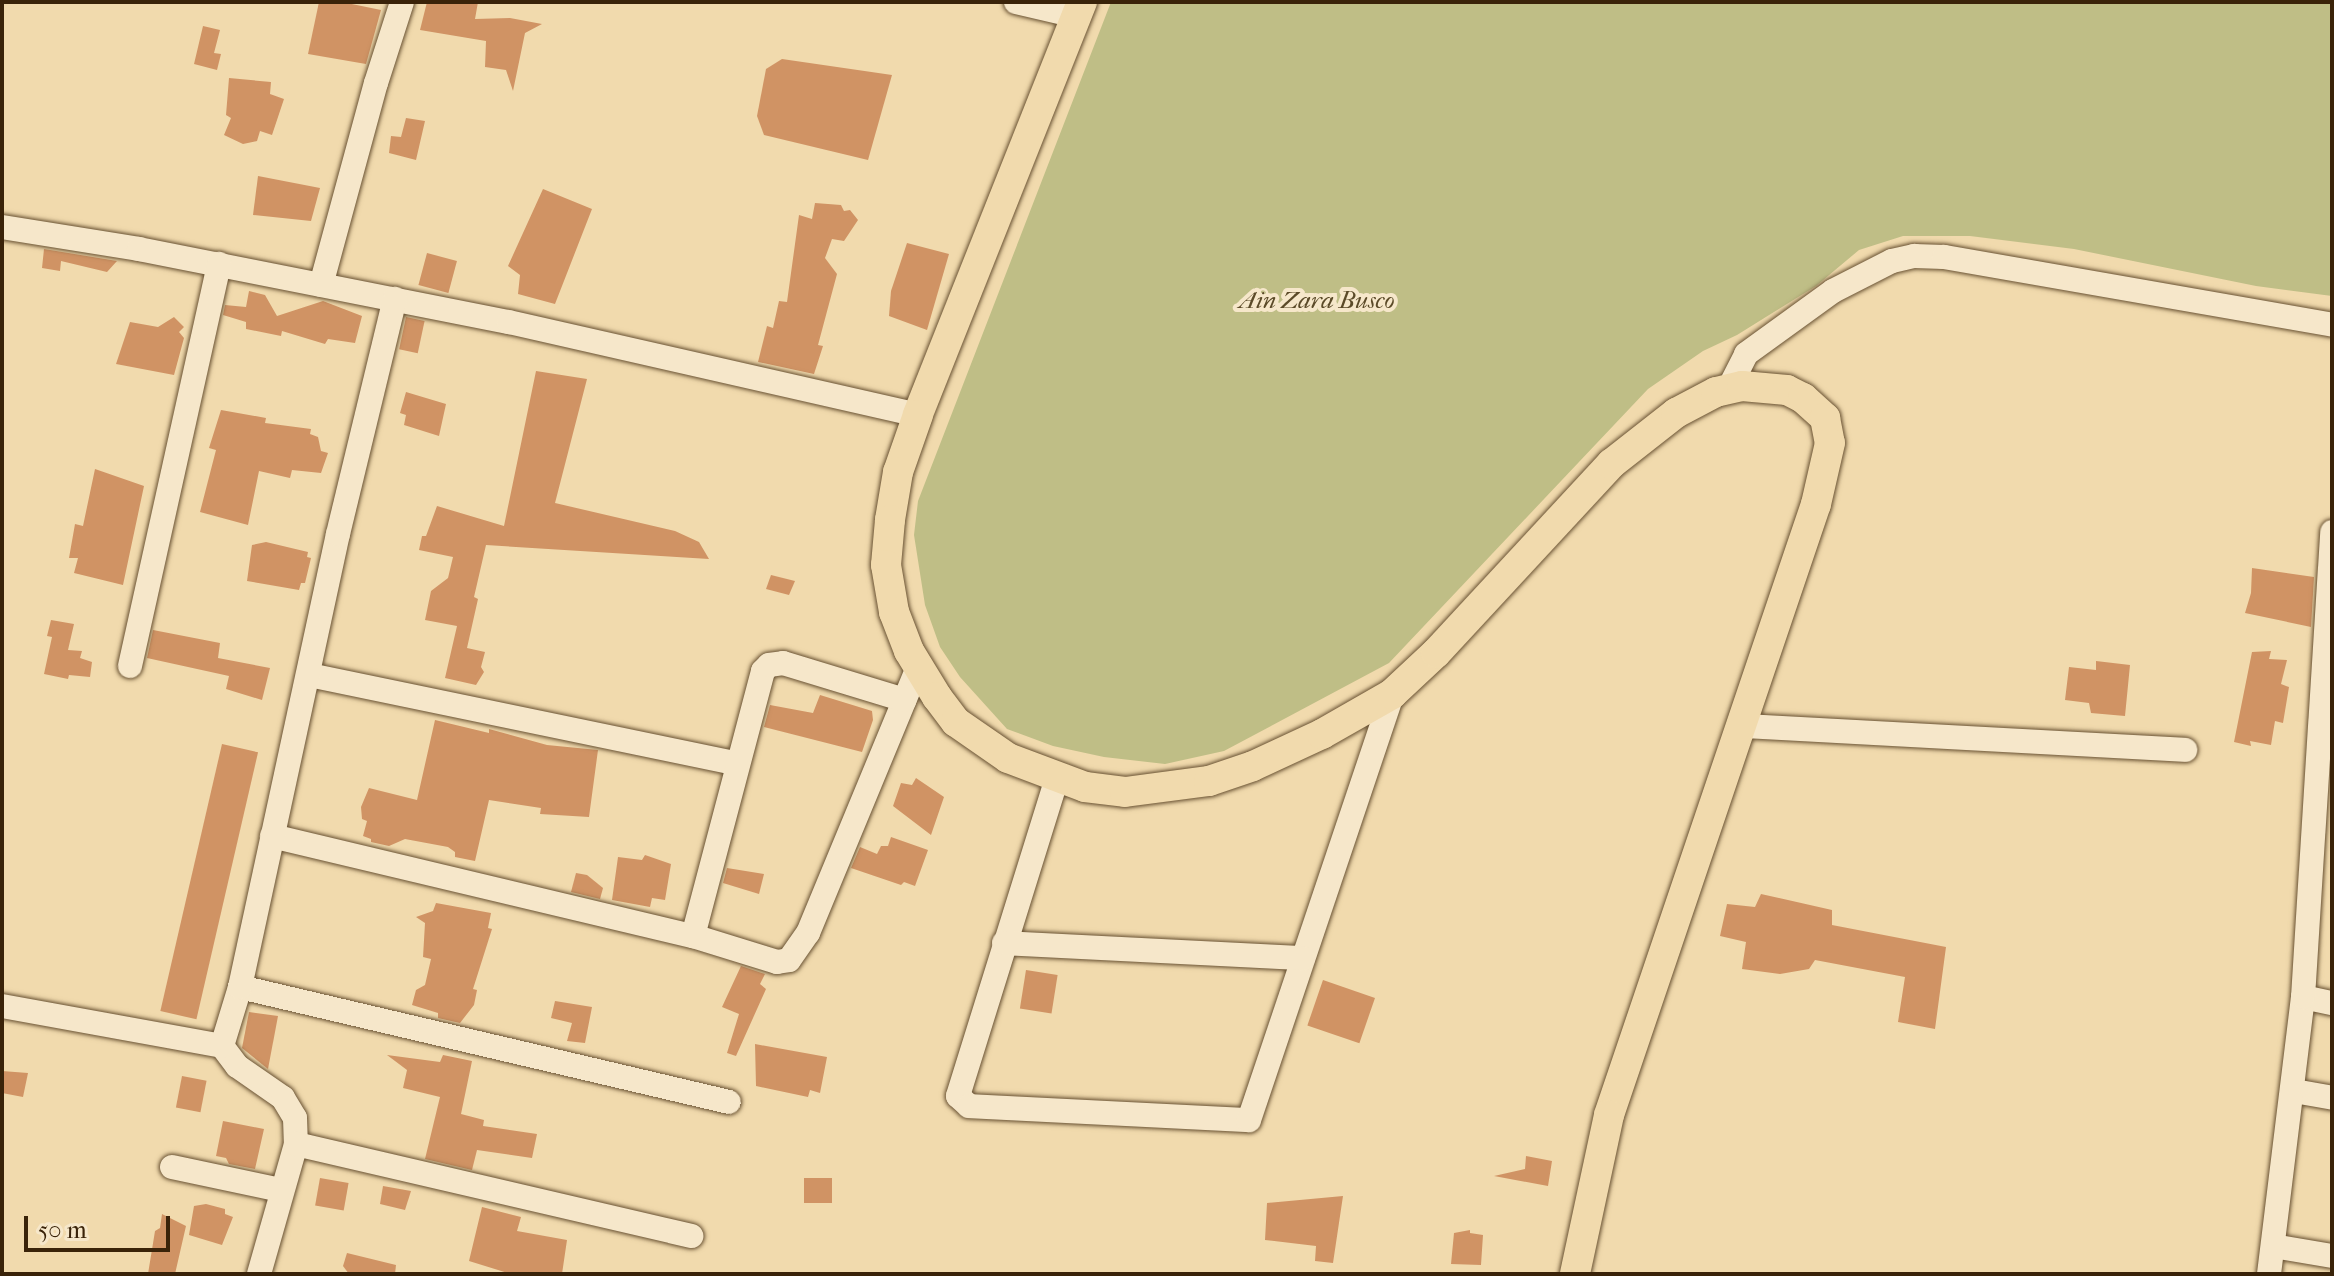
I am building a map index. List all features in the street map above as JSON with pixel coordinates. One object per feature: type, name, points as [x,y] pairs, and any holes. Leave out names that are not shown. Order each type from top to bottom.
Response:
[{"type":"main road","points":[[1079,9],[898,472],[886,565],[894,612],[918,668],[956,722],[1008,758],[1085,787],[1125,792],[1209,781],[1287,752],[1392,694],[1436,653],[1611,464],[1676,413],[1729,388],[1771,387],[1803,398],[1825,418],[1830,443],[1816,504],[1743,726],[1613,1100],[1575,1274]]},
{"type":"street","points":[[321,285],[376,83],[402,2]]},
{"type":"street","points":[[1016,2],[1079,9]]},
{"type":"street","points":[[2,227],[219,264],[395,299],[850,397],[918,415]]},
{"type":"street","points":[[1729,388],[1746,354],[1833,291],[1892,261],[1914,256],[1944,257],[2332,325]]},
{"type":"street","points":[[130,666],[219,264]]},
{"type":"street","points":[[222,1046],[240,987],[338,534],[395,299]]},
{"type":"street","points":[[2269,1274],[2294,1091],[2303,997],[2332,532]]},
{"type":"street","points":[[693,936],[763,671],[769,665],[783,663],[905,700]]},
{"type":"street","points":[[272,836],[693,936],[777,962],[789,960],[799,950],[918,668]]},
{"type":"street","points":[[309,675],[737,764]]},
{"type":"street","points":[[1057,778],[958,1096],[969,1106],[1249,1120],[1392,694]]},
{"type":"street","points":[[1743,726],[2185,750]]},
{"type":"street","points":[[1004,943],[1303,958]]},
{"type":"street","points":[[240,987],[729,1102]]},
{"type":"street","points":[[2303,997],[2332,1003]]},
{"type":"street","points":[[2,1006],[222,1046],[237,1066],[283,1098],[292,1110],[296,1144],[259,1274]]},
{"type":"street","points":[[2294,1091],[2332,1098]]},
{"type":"street","points":[[296,1144],[691,1236]]},
{"type":"street","points":[[172,1167],[281,1190]]},
{"type":"street","points":[[2273,1246],[2332,1256]]},
{"type":"green space","name":"Ain Zara Busco","points":[[1111,2],[2332,2],[2332,296],[2256,286],[2074,249],[1970,236],[1903,236],[1859,250],[1816,286],[1737,335],[1703,351],[1648,389],[1389,663],[1224,751],[1165,764],[1104,757],[1053,746],[1007,729],[960,677],[940,647],[925,605],[914,535],[918,501]]},
{"type":"building","points":[[319,2],[342,2],[381,10],[366,64],[308,54]]},
{"type":"building","points":[[427,2],[478,2],[475,19],[510,18],[542,24],[525,33],[513,91],[506,70],[485,67],[486,41],[420,30]]},
{"type":"building","points":[[203,26],[220,30],[214,53],[221,54],[217,70],[194,64]]},
{"type":"building","points":[[782,59],[892,75],[868,160],[764,135],[757,116],[766,69]]},
{"type":"building","points":[[229,78],[271,82],[270,94],[284,99],[272,135],[260,131],[257,141],[243,144],[224,135],[231,118],[226,115]]},
{"type":"building","points":[[406,118],[425,121],[416,160],[389,153],[391,136],[401,137]]},
{"type":"building","points":[[258,176],[320,188],[311,221],[253,215]]},
{"type":"building","points":[[543,189],[592,209],[555,304],[518,294],[520,275],[508,266]]},
{"type":"building","points":[[815,203],[841,205],[844,211],[850,210],[858,220],[844,241],[832,239],[825,258],[837,274],[818,345],[823,346],[814,374],[758,362],[767,326],[773,328],[779,301],[787,302],[799,215],[812,219]]},
{"type":"building","points":[[907,243],[949,254],[927,330],[889,316],[891,291]]},
{"type":"building","points":[[44,249],[117,261],[107,272],[61,261],[60,271],[42,268]]},
{"type":"building","points":[[427,253],[457,261],[448,293],[418,285]]},
{"type":"building","points":[[249,291],[265,295],[277,316],[323,301],[362,316],[355,343],[328,339],[325,344],[282,331],[281,336],[246,329],[246,322],[223,315],[225,305],[246,307]]},
{"type":"building","points":[[174,317],[184,327],[179,332],[184,338],[174,375],[116,364],[130,322],[158,327]]},
{"type":"building","points":[[406,317],[425,321],[418,353],[399,349]]},
{"type":"building","points":[[536,371],[587,379],[555,503],[675,531],[699,542],[709,559],[486,545],[467,648],[485,652],[481,667],[484,672],[476,685],[445,678],[457,626],[425,620],[431,591],[448,578],[453,557],[419,550],[422,536],[426,536],[437,506],[504,526]]},
{"type":"building","points":[[406,392],[446,404],[439,436],[404,425],[406,415],[400,413]]},
{"type":"building","points":[[221,410],[266,418],[265,423],[311,429],[310,434],[318,437],[321,451],[328,453],[321,473],[292,470],[290,478],[259,471],[248,525],[200,512],[216,450],[209,448]]},
{"type":"building","points":[[95,469],[144,486],[123,585],[74,573],[78,558],[69,558],[75,524],[83,526]]},
{"type":"building","points":[[266,542],[308,552],[307,557],[311,558],[305,583],[301,583],[299,590],[247,581],[252,545]]},
{"type":"building","points":[[2252,568],[2314,577],[2311,627],[2245,613],[2251,593]]},
{"type":"building","points":[[771,575],[795,581],[789,595],[766,589]]},
{"type":"building","points":[[51,620],[74,624],[68,650],[82,651],[80,658],[92,662],[90,677],[69,675],[68,679],[44,674],[52,637],[47,636]]},
{"type":"building","points":[[153,630],[220,643],[218,658],[270,668],[262,700],[226,689],[229,676],[147,658]]},
{"type":"building","points":[[2271,651],[2269,659],[2287,660],[2281,684],[2289,687],[2283,723],[2275,721],[2271,745],[2250,741],[2251,746],[2234,742],[2252,652]]},
{"type":"building","points":[[2096,661],[2130,665],[2125,716],[2091,713],[2089,703],[2065,700],[2069,667],[2096,670]]},
{"type":"building","points":[[820,695],[872,711],[873,720],[862,752],[764,727],[770,705],[813,713]]},
{"type":"building","points":[[435,720],[489,733],[489,729],[547,745],[598,750],[589,817],[540,814],[541,808],[489,800],[475,861],[455,857],[455,852],[448,847],[405,839],[389,846],[371,842],[363,836],[367,821],[362,819],[361,807],[369,788],[417,800]]},
{"type":"building","points":[[222,744],[258,752],[196,1019],[160,1011]]},
{"type":"building","points":[[916,778],[944,797],[931,835],[893,806],[901,783],[912,785]]},
{"type":"building","points":[[891,837],[928,850],[915,886],[904,882],[901,885],[851,868],[860,847],[877,854],[881,846],[888,846]]},
{"type":"building","points":[[645,855],[671,864],[665,900],[652,898],[650,907],[612,900],[618,857],[642,860]]},
{"type":"building","points":[[727,868],[764,874],[759,894],[723,883]]},
{"type":"building","points":[[576,873],[587,875],[603,888],[600,899],[571,892]]},
{"type":"building","points":[[1761,894],[1832,910],[1832,925],[1946,947],[1935,1029],[1898,1022],[1905,977],[1815,960],[1809,969],[1780,974],[1742,969],[1746,942],[1720,936],[1727,904],[1755,907]]},
{"type":"building","points":[[436,903],[491,913],[488,928],[492,929],[473,989],[477,990],[474,1005],[460,1023],[438,1018],[438,1013],[412,1005],[416,990],[425,985],[431,959],[423,957],[425,923],[416,917],[433,911]]},
{"type":"building","points":[[741,966],[765,974],[760,984],[766,989],[736,1056],[727,1053],[739,1014],[722,1007]]},
{"type":"building","points":[[1026,970],[1058,975],[1052,1014],[1020,1009]]},
{"type":"building","points":[[1323,980],[1375,998],[1359,1043],[1307,1025]]},
{"type":"building","points":[[555,1001],[592,1007],[585,1043],[567,1041],[572,1023],[551,1018]]},
{"type":"building","points":[[249,1012],[278,1016],[268,1069],[242,1048]]},
{"type":"building","points":[[755,1044],[827,1057],[820,1093],[810,1090],[808,1097],[756,1086]]},
{"type":"building","points":[[387,1055],[440,1062],[443,1055],[472,1061],[461,1114],[484,1120],[483,1126],[537,1134],[532,1158],[477,1150],[472,1170],[425,1159],[440,1097],[403,1088],[407,1070]]},
{"type":"building","points":[[2,1071],[28,1073],[23,1097],[2,1093]]},
{"type":"building","points":[[182,1076],[207,1081],[200,1112],[176,1107]]},
{"type":"building","points":[[223,1121],[264,1129],[255,1169],[229,1164],[226,1158],[216,1156]]},
{"type":"building","points":[[1526,1156],[1552,1161],[1548,1186],[1494,1176],[1525,1169]]},
{"type":"building","points":[[320,1178],[349,1183],[344,1211],[315,1206]]},
{"type":"building","points":[[804,1178],[832,1178],[832,1203],[804,1203]]},
{"type":"building","points":[[383,1186],[411,1191],[405,1210],[380,1204]]},
{"type":"building","points":[[1343,1196],[1333,1263],[1315,1261],[1316,1246],[1265,1240],[1267,1203]]},
{"type":"building","points":[[206,1204],[225,1209],[225,1214],[233,1217],[222,1245],[189,1235],[194,1206]]},
{"type":"building","points":[[482,1207],[521,1217],[517,1231],[567,1240],[562,1274],[511,1274],[469,1261]]},
{"type":"building","points":[[162,1214],[186,1226],[175,1274],[148,1274],[155,1231],[160,1228]]},
{"type":"building","points":[[1470,1230],[1470,1233],[1483,1235],[1481,1265],[1451,1264],[1454,1233]]},
{"type":"building","points":[[347,1253],[396,1265],[395,1274],[349,1274],[343,1266]]}]
